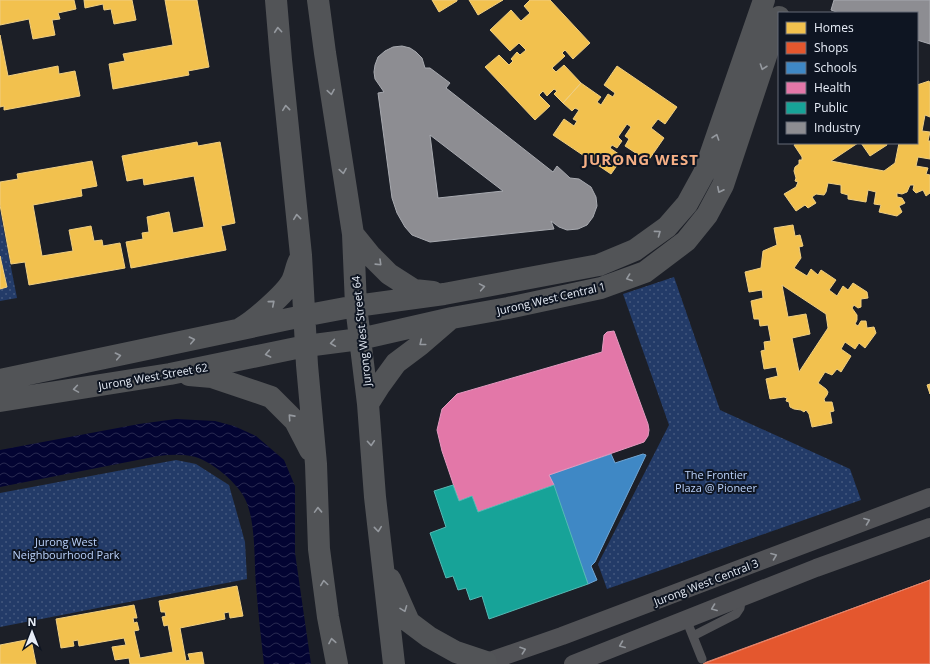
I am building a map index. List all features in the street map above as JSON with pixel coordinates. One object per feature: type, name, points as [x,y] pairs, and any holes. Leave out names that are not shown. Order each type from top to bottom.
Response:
[{"type":"street","points":[[276,0],[280,60],[301,256],[303,316],[316,464],[319,549],[328,617],[337,664]]},
{"type":"street","name":"Jurong West Street 64","points":[[318,0],[353,234],[356,306],[368,404],[375,497],[394,664]]},
{"type":"street","name":"Jurong West Central 1","points":[[303,316],[356,306],[444,294],[599,265],[635,250],[667,227],[687,204],[704,173],[764,0]]},
{"type":"street","points":[[780,12],[785,0]]},
{"type":"street","name":"Jurong West Central 1","points":[[306,346],[360,339],[452,318],[508,308],[600,288],[645,272],[686,241],[707,215],[722,184],[778,20]]},
{"type":"street","points":[[353,234],[370,255],[389,274],[414,290],[444,294]]},
{"type":"street","points":[[228,333],[248,325],[278,298],[291,282],[301,256]]},
{"type":"street","points":[[0,380],[303,316]]},
{"type":"street","points":[[368,404],[396,363],[452,318]]},
{"type":"street","name":"Jurong West Street 62","points":[[0,402],[170,374],[306,346]]},
{"type":"street","points":[[170,374],[212,377],[271,397],[295,421],[316,464]]},
{"type":"street","name":"Jurong West Central 3","points":[[483,663],[562,636],[930,497]]},
{"type":"street","points":[[573,664],[816,568],[930,527]]},
{"type":"street","points":[[382,561],[409,622],[429,637],[456,652],[483,663]]},
{"type":"lane","points":[[693,636],[736,614],[740,608],[742,597]]},
{"type":"lane","points":[[686,619],[702,659]]},
{"type":"green space","points":[[0,211],[17,298],[0,301]]},
{"type":"green space","name":"The Frontier Plaza @ Pioneer","points":[[674,277],[720,410],[850,469],[861,500],[607,589],[598,564],[669,425],[623,294]]},
{"type":"green space","name":"Jurong West Neighbourhood Park","points":[[176,460],[196,464],[229,485],[245,542],[247,579],[0,627],[0,493]]},
{"type":"water","points":[[176,419],[215,421],[234,426],[256,436],[284,460],[295,486],[295,553],[311,664],[264,664],[255,575],[252,520],[246,501],[237,487],[223,473],[207,462],[187,455],[158,456],[0,487],[0,450],[139,424]]},
{"type":"building: Homes","points":[[0,0],[74,0],[76,9],[58,13],[60,19],[52,20],[55,35],[33,39],[29,19],[0,25]]},
{"type":"building: Homes","points":[[84,0],[132,0],[136,20],[114,24],[111,9],[104,10],[103,4],[85,8]]},
{"type":"building: Homes","points":[[165,0],[197,0],[209,67],[188,71],[189,75],[113,89],[109,64],[125,61],[123,54],[173,45]]},
{"type":"building: Homes","points":[[432,0],[457,0],[457,1],[439,12]]},
{"type":"building: Homes","points":[[469,0],[503,0],[478,15]]},
{"type":"building: Homes","points":[[530,0],[550,0],[590,43],[573,59],[565,50],[562,53],[565,56],[552,68],[556,72],[564,65],[581,83],[563,103],[554,94],[557,91],[554,89],[547,96],[543,91],[539,95],[550,106],[535,120],[485,67],[499,55],[509,65],[513,61],[511,59],[517,52],[520,55],[526,50],[519,43],[510,51],[490,30],[511,10],[521,21],[530,13],[524,6]]},
{"type":"building: Homes","points":[[0,35],[8,76],[58,66],[59,74],[75,71],[80,96],[4,110],[4,106],[0,107]]},
{"type":"building: Homes","points":[[617,66],[677,107],[665,124],[658,119],[651,128],[664,138],[648,161],[625,146],[629,139],[625,136],[631,127],[627,124],[618,137],[622,141],[617,148],[612,145],[610,148],[623,157],[611,174],[553,135],[564,119],[574,126],[577,121],[573,119],[579,110],[575,108],[572,111],[563,103],[581,83],[601,97],[597,102],[601,105],[608,94],[613,97],[615,93],[604,85]]},
{"type":"building: Homes","points":[[929,81],[930,83],[930,117],[925,115],[922,131],[930,132],[928,141],[930,141],[930,159],[918,157],[916,166],[928,168],[926,174],[930,175],[930,193],[926,196],[923,190],[916,193],[913,190],[914,185],[910,185],[907,192],[902,194],[897,193],[897,197],[902,198],[905,203],[899,206],[902,212],[897,216],[879,212],[881,205],[874,204],[876,192],[868,190],[866,202],[848,199],[848,195],[841,193],[841,185],[828,183],[824,195],[816,194],[812,197],[816,203],[808,208],[805,205],[796,211],[784,194],[796,187],[798,182],[795,181],[796,178],[794,171],[795,167],[799,164],[799,160],[802,160],[802,157],[794,145],[856,144],[831,161],[884,171],[895,163],[899,144],[918,144],[918,85]]},
{"type":"building: Homes","points":[[197,142],[198,146],[220,142],[235,223],[221,226],[226,250],[131,268],[126,242],[143,239],[142,233],[149,232],[147,217],[169,212],[173,233],[204,227],[194,176],[144,185],[143,178],[127,181],[122,156]]},
{"type":"building: Homes","points":[[862,144],[886,144],[887,145],[870,156]]},
{"type":"building: Homes","points":[[92,161],[97,186],[81,189],[82,196],[33,205],[42,256],[73,251],[69,230],[91,226],[94,241],[102,240],[103,246],[120,243],[125,268],[29,285],[25,262],[11,264],[0,205],[0,182],[18,179],[17,174]]},
{"type":"building: Homes","points":[[793,225],[795,236],[800,235],[803,246],[799,247],[801,258],[794,268],[807,276],[811,269],[818,275],[821,270],[836,280],[829,290],[837,296],[843,286],[848,290],[853,283],[867,292],[868,298],[861,299],[861,307],[858,308],[854,305],[852,308],[857,315],[855,324],[858,326],[861,321],[866,321],[867,328],[874,327],[876,333],[865,348],[859,343],[855,349],[845,342],[841,349],[851,356],[841,372],[837,369],[832,375],[825,372],[818,383],[828,392],[824,399],[825,402],[832,402],[834,411],[830,412],[832,423],[812,427],[809,414],[806,410],[804,412],[790,407],[789,402],[786,401],[787,398],[784,397],[770,399],[766,379],[778,376],[776,367],[764,369],[761,351],[765,350],[764,342],[771,341],[768,325],[760,326],[759,319],[754,319],[751,301],[763,298],[762,290],[749,292],[745,272],[761,268],[763,251],[777,245],[774,228]],"holes":[[[782,285],[826,314],[828,328],[799,372],[792,338],[810,334],[806,314],[788,317]]]},
{"type":"building: Homes","points":[[0,256],[7,287],[0,289]]},
{"type":"building: Homes","points":[[930,384],[930,394],[927,385]]},
{"type":"building: Homes","points":[[237,586],[243,616],[230,618],[229,612],[224,613],[225,619],[180,628],[186,661],[190,660],[188,654],[202,652],[204,664],[130,664],[129,658],[115,660],[112,647],[126,645],[124,638],[79,646],[78,640],[73,641],[74,646],[61,648],[56,619],[134,605],[137,618],[133,618],[134,623],[137,622],[139,630],[134,631],[140,658],[173,652],[168,625],[164,626],[162,617],[166,616],[165,612],[161,612],[159,601]]},
{"type":"building: Homes","points":[[31,639],[36,664],[0,664],[0,645]]},
{"type":"building: Shops","points":[[930,580],[930,664],[703,664],[704,663]]},
{"type":"building: Shops","points":[[930,580],[930,664],[703,664]]},
{"type":"building: Schools","points":[[611,454],[615,463],[643,454],[646,455],[595,562],[591,566],[597,580],[588,584],[549,475]]},
{"type":"building: Health","points":[[614,331],[648,424],[648,436],[644,442],[549,475],[554,485],[478,512],[472,496],[459,501],[442,451],[437,430],[442,409],[457,394],[602,352],[604,335],[607,332]]},
{"type":"building: Public","points":[[453,485],[459,501],[472,496],[478,512],[554,485],[588,584],[489,619],[482,596],[470,600],[466,588],[458,590],[453,576],[446,578],[430,533],[446,527],[434,491]]},
{"type":"building: Industry","points":[[834,0],[930,0],[930,44],[918,40],[918,12],[836,12],[831,10]]},
{"type":"building: Industry","points":[[402,46],[410,48],[416,52],[422,58],[425,68],[430,68],[450,83],[446,88],[553,172],[557,166],[570,178],[579,179],[591,187],[596,197],[597,206],[593,217],[587,225],[578,229],[567,230],[559,227],[551,221],[554,229],[430,242],[412,235],[405,227],[397,213],[392,198],[378,93],[384,92],[375,79],[374,72],[378,57],[393,47]],"holes":[[[430,135],[503,191],[438,198]]]},
{"type":"district","name":"JURONG WEST","points":[[641,159]]}]
